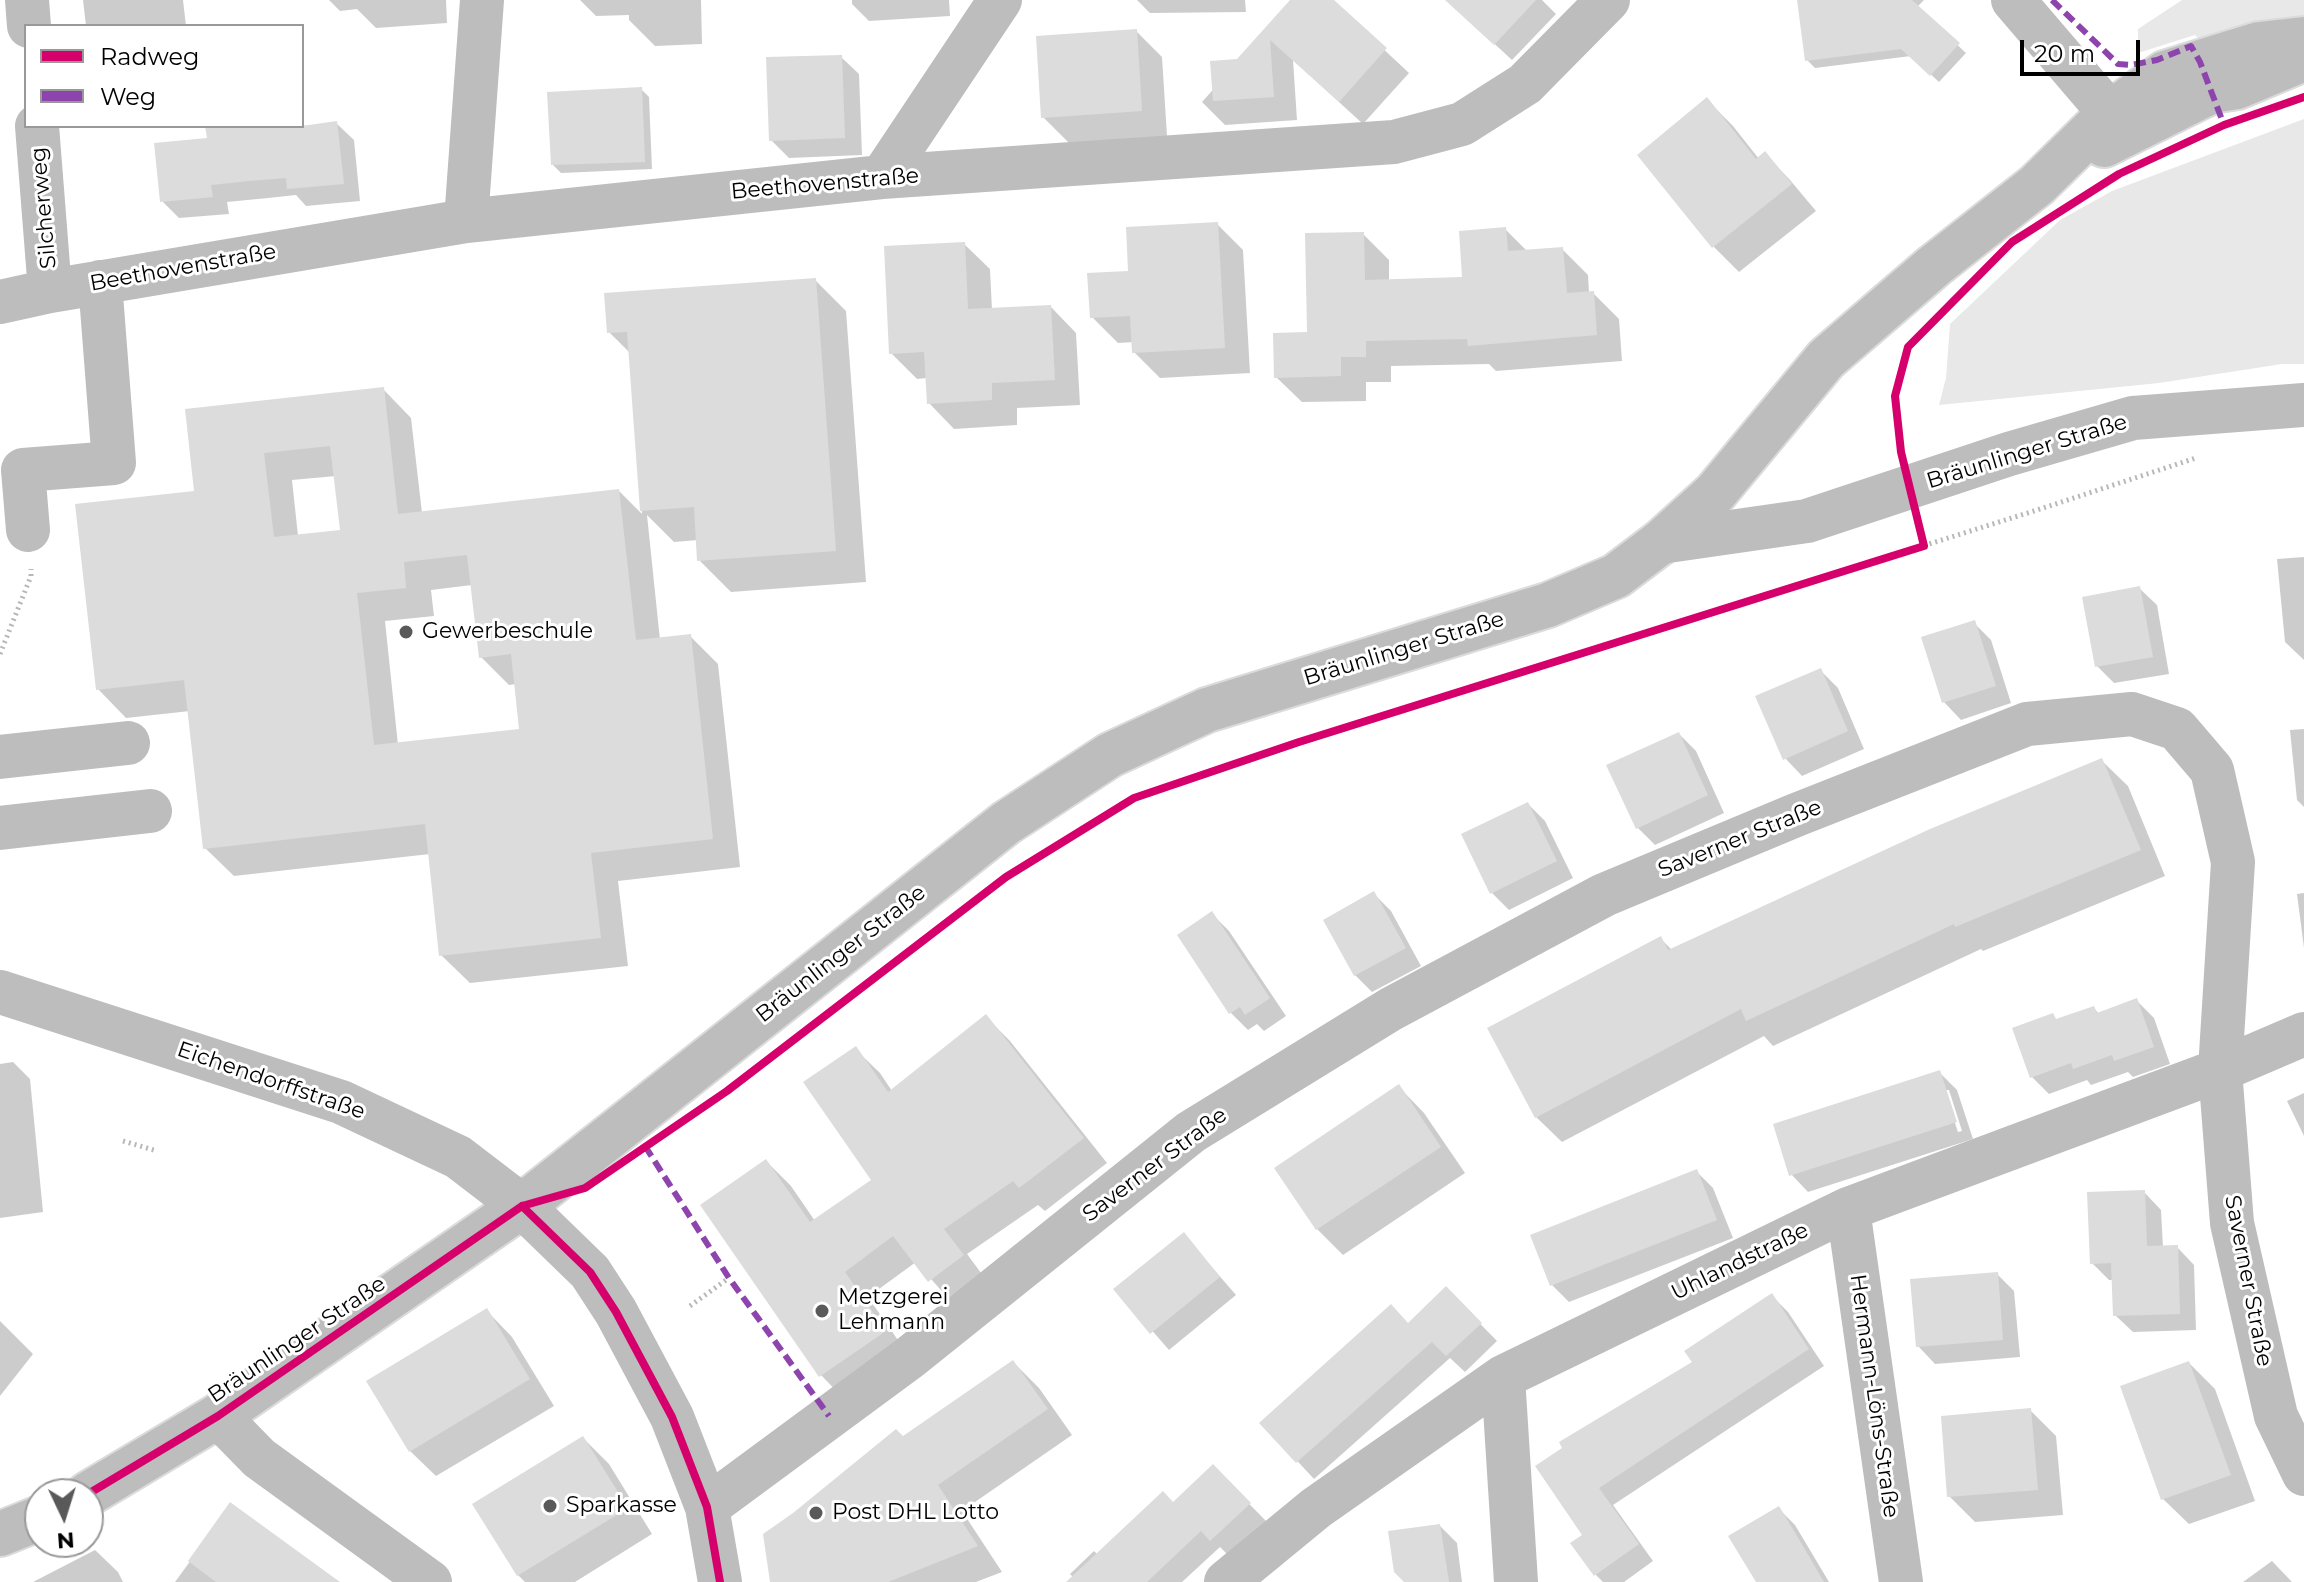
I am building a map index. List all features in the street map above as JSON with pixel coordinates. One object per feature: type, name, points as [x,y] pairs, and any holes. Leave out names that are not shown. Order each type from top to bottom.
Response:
[{"type":"street","points":[[27,0],[29,24]]},
{"type":"street","points":[[466,221],[482,0]]},
{"type":"street","points":[[882,177],[1000,0]]},
{"type":"street","name":"Beethovenstraße","points":[[0,302],[100,282],[466,221],[882,177],[1394,142],[1462,124],[1525,84],[1608,0]]},
{"type":"street","points":[[2013,0],[2118,123]]},
{"type":"street","name":"Bräunlinger Straße","points":[[104,1484],[218,1416],[522,1206],[1006,823],[1110,755],[1207,710],[1548,605],[1616,576],[1661,542],[1715,493],[1826,359],[1934,266],[2118,123],[2165,73],[2259,44],[2304,39]]},
{"type":"street","name":"Bräunlinger Straße","points":[[2118,123],[2212,91],[2237,87],[2304,59]]},
{"type":"street","name":"Silcherweg","points":[[37,128],[50,291]]},
{"type":"street","points":[[28,530],[23,470],[114,463],[100,282]]},
{"type":"street","name":"Bräunlinger Straße","points":[[1661,542],[1807,521],[2009,454],[2133,418],[2304,405]]},
{"type":"street","name":"Saverner Straße","points":[[707,1507],[909,1358],[1191,1132],[1391,1009],[1604,895],[2027,724],[2132,714],[2177,729],[2212,770],[2233,862],[2220,1070],[2232,1223],[2276,1416],[2304,1474]]},
{"type":"street","points":[[0,757],[128,743]]},
{"type":"street","points":[[0,828],[150,811]]},
{"type":"street","name":"Eichendorffstraße","points":[[0,992],[341,1102],[458,1157],[522,1206],[590,1272],[616,1312],[672,1417],[707,1507],[720,1582]]},
{"type":"street","name":"Uhlandstraße","points":[[1226,1582],[1316,1508],[1503,1377],[1848,1209],[2220,1070],[2304,1034]]},
{"type":"street","name":"Hermann-Löns-Straße","points":[[1848,1209],[1901,1582]]},
{"type":"street","points":[[1503,1377],[1516,1582]]},
{"type":"street","points":[[218,1416],[259,1458],[428,1581]]},
{"type":"street","points":[[0,1507],[24,1514]]},
{"type":"street","points":[[0,1534],[24,1524]]},
{"type":"path","points":[[1032,861],[1134,798],[1149,792],[2197,457]]},
{"type":"path","points":[[0,654],[31,576]]},
{"type":"path","points":[[123,1141],[157,1151]]},
{"type":"path","points":[[690,1306],[729,1278]]},
{"type":"shaded area","points":[[2182,0],[2304,0],[2304,16],[2204,44],[2195,35],[2138,53],[2138,29]]},
{"type":"shaded area","points":[[2304,119],[2304,364],[2282,364],[2159,383],[1939,405],[1946,378],[1950,324],[2060,220],[2112,191]]},
{"type":"building","points":[[1290,0],[1334,0],[1387,48],[1339,102],[1270,40],[1274,97],[1213,101],[1210,61],[1237,59]]},
{"type":"building","points":[[1445,0],[1536,0],[1494,45]]},
{"type":"building","points":[[1797,0],[1912,0],[1960,43],[1930,76],[1901,49],[1805,61]]},
{"type":"building","points":[[1137,29],[1142,111],[1041,118],[1036,36]]},
{"type":"building","points":[[842,55],[845,138],[769,141],[766,57]]},
{"type":"building","points":[[642,87],[645,162],[551,165],[547,92]]},
{"type":"building","points":[[1707,97],[1756,159],[1765,151],[1792,184],[1712,248],[1637,155]]},
{"type":"building","points":[[337,121],[344,184],[287,189],[286,178],[249,181],[211,185],[213,197],[160,202],[154,143],[207,138],[205,128],[304,126]]},
{"type":"building","points":[[1218,222],[1225,348],[1132,353],[1130,316],[1090,318],[1087,273],[1128,271],[1126,227]]},
{"type":"building","points":[[1506,227],[1508,251],[1563,247],[1567,293],[1594,291],[1597,335],[1468,346],[1467,339],[1366,341],[1366,357],[1341,357],[1341,376],[1274,378],[1273,333],[1307,332],[1305,233],[1364,232],[1365,280],[1462,277],[1459,231]]},
{"type":"building","points":[[965,242],[968,309],[1051,305],[1055,380],[992,383],[992,400],[927,404],[924,352],[889,354],[884,246]]},
{"type":"building","points":[[816,278],[836,551],[697,561],[694,507],[640,511],[627,332],[607,333],[604,293]]},
{"type":"building","points":[[384,387],[398,514],[619,489],[636,640],[691,634],[713,839],[591,853],[601,938],[439,956],[425,824],[203,849],[184,680],[96,690],[75,504],[194,491],[185,409]],"holes":[[[330,446],[340,530],[274,537],[264,453]],[[467,555],[479,658],[511,654],[519,729],[374,745],[357,593],[406,588],[404,562]]]},
{"type":"building","points":[[2140,586],[2153,657],[2095,667],[2082,597]]},
{"type":"building","points":[[1975,620],[1996,686],[1942,703],[1921,637]]},
{"type":"building","points":[[1821,668],[1848,731],[1783,760],[1755,696]]},
{"type":"building","points":[[1679,732],[1708,795],[1636,829],[1606,765]]},
{"type":"building","points":[[2102,758],[2141,850],[1955,927],[1954,924],[1746,1021],[1741,1009],[1535,1118],[1487,1028],[1661,936],[1668,950],[1930,829]]},
{"type":"building","points":[[1528,802],[1557,861],[1490,894],[1461,834]]},
{"type":"building","points":[[1374,891],[1406,948],[1354,976],[1323,920]]},
{"type":"building","points":[[1212,911],[1270,998],[1245,1015],[1240,1007],[1229,1014],[1177,935]]},
{"type":"building","points":[[2137,998],[2154,1047],[2114,1061],[2112,1055],[2073,1069],[2071,1063],[2030,1078],[2012,1028],[2053,1013],[2056,1019],[2094,1006],[2097,1013]]},
{"type":"building","points":[[986,1014],[1084,1138],[1019,1188],[1013,1181],[944,1229],[964,1255],[928,1282],[893,1236],[845,1272],[886,1331],[819,1377],[700,1205],[766,1159],[810,1222],[871,1180],[803,1082],[856,1046],[888,1092]]},
{"type":"building","points":[[1940,1070],[1957,1122],[1789,1176],[1773,1124]]},
{"type":"building","points":[[1399,1084],[1441,1147],[1316,1230],[1274,1168]]},
{"type":"building","points":[[1697,1169],[1717,1220],[1550,1286],[1530,1235]]},
{"type":"building","points":[[2145,1190],[2147,1246],[2178,1245],[2180,1314],[2113,1316],[2111,1263],[2090,1264],[2087,1192]]},
{"type":"building","points":[[1184,1232],[1220,1277],[1150,1334],[1113,1289]]},
{"type":"building","points":[[1998,1272],[2003,1340],[1916,1347],[1910,1279]]},
{"type":"building","points":[[1446,1286],[1482,1323],[1446,1356],[1432,1342],[1296,1463],[1259,1423],[1391,1304],[1408,1323]]},
{"type":"building","points":[[1772,1293],[1809,1349],[1599,1488],[1639,1544],[1594,1576],[1570,1543],[1582,1535],[1535,1466],[1562,1448],[1559,1442],[1692,1362],[1684,1351]]},
{"type":"building","points":[[487,1308],[530,1379],[409,1452],[366,1381]]},
{"type":"building","points":[[1013,1360],[1048,1409],[938,1485],[978,1546],[888,1582],[770,1582],[763,1534],[896,1429],[903,1436]]},
{"type":"building","points":[[2189,1361],[2231,1475],[2161,1500],[2120,1386]]},
{"type":"building","points":[[2031,1408],[2038,1490],[1947,1497],[1941,1416]]},
{"type":"building","name":"Sparkasse","points":[[583,1436],[628,1508],[517,1576],[472,1504]]},
{"type":"building","points":[[1213,1464],[1251,1503],[1210,1541],[1201,1531],[1147,1582],[1066,1582],[1163,1491],[1173,1502]]},
{"type":"building","points":[[230,1502],[340,1582],[216,1582],[188,1561]]},
{"type":"building","points":[[1779,1506],[1824,1582],[1756,1582],[1728,1536]]},
{"type":"building","points":[[1440,1524],[1449,1582],[1404,1582],[1394,1572],[1388,1531]]},
{"type":"marked path","points":[[2052,0],[2118,64],[2157,60],[2191,46],[2224,125]]},
{"type":"marked path","points":[[645,1146],[729,1278],[829,1416]]},
{"type":"cycle path","points":[[104,1484],[218,1416],[522,1206],[585,1188],[727,1091],[1006,877],[1134,798],[1299,742],[1924,546],[1901,452],[1895,396],[1908,347],[2012,242],[2119,174],[2224,125],[2304,97]]},
{"type":"cycle path","points":[[522,1206],[590,1272],[616,1312],[672,1417],[707,1507],[720,1582]]},
{"type":"place","name":"Gewerbeschule","points":[[406,632]]},
{"type":"place","name":"Metzgerei Lehmann","points":[[822,1311]]},
{"type":"place","name":"Sparkasse","points":[[550,1506]]},
{"type":"place","name":"Post DHL Lotto","points":[[816,1513]]}]
